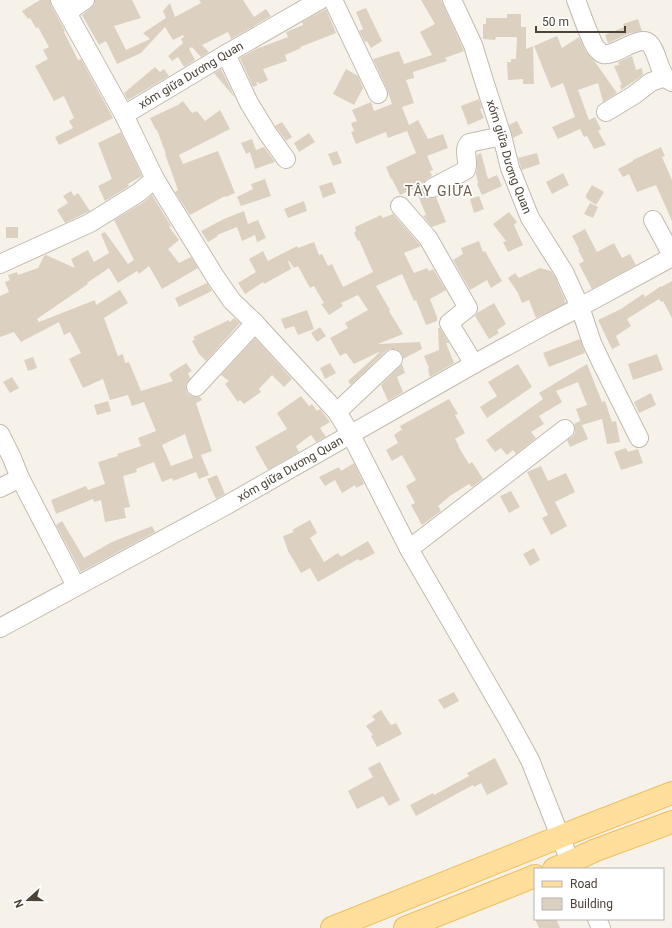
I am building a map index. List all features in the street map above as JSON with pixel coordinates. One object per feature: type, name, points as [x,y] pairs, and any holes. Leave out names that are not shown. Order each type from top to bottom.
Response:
[{"type":"main road","points":[[332,928],[672,793]]},
{"type":"main road","points":[[565,867],[596,850],[672,822]]},
{"type":"main road","points":[[405,928],[534,876]]},
{"type":"street","points":[[84,0],[76,6],[64,7],[124,115],[155,179],[232,301],[255,323],[337,412],[351,435],[409,549],[508,718],[530,760],[561,837],[565,867]]},
{"type":"street","name":"xóm giữa Dương Quan","points":[[124,115],[320,0]]},
{"type":"street","points":[[333,0],[378,94]]},
{"type":"street","name":"xóm giữa Dương Quan","points":[[452,0],[473,45],[502,136],[510,168],[530,218],[564,272],[580,307],[592,343],[639,438]]},
{"type":"street","points":[[576,0],[596,49],[605,54],[641,41],[647,42],[653,50],[668,79],[651,82],[634,96],[606,112]]},
{"type":"street","points":[[226,54],[249,103],[268,134],[286,159]]},
{"type":"street","points":[[432,188],[466,170],[468,164],[466,148],[469,143],[502,136]]},
{"type":"street","points":[[0,264],[90,223],[138,192],[155,179]]},
{"type":"street","points":[[400,206],[428,238],[468,308],[449,323],[474,364]]},
{"type":"street","points":[[653,220],[672,256]]},
{"type":"street","name":"xóm giữa Dương Quan","points":[[0,628],[225,506],[474,364],[672,256]]},
{"type":"street","points":[[196,387],[255,323]]},
{"type":"street","points":[[337,412],[393,359]]},
{"type":"street","points":[[409,549],[565,429]]},
{"type":"street","points":[[0,434],[20,478],[76,586]]},
{"type":"street","points":[[0,488],[20,478]]},
{"type":"building","points":[[40,0],[50,0],[51,5],[78,60],[81,59],[113,118],[59,145],[55,137],[73,128],[69,121],[74,118],[64,96],[54,101],[35,66],[48,59],[43,50],[49,47],[38,27],[36,28],[30,18],[28,19],[22,11]]},
{"type":"building","points":[[95,0],[132,0],[141,18],[114,26],[126,50],[150,39],[143,33],[166,18],[163,11],[170,3],[175,17],[201,3],[199,0],[243,0],[254,17],[266,9],[271,16],[231,39],[228,32],[202,45],[209,52],[201,57],[192,47],[189,49],[195,60],[184,67],[178,57],[172,61],[168,56],[183,43],[181,39],[184,37],[183,35],[173,40],[165,27],[141,53],[117,64],[106,41],[99,45],[82,15],[94,5]]},
{"type":"building","points":[[421,0],[441,0],[464,51],[445,58],[447,61],[413,72],[414,78],[406,80],[414,103],[402,107],[409,125],[418,120],[428,139],[443,134],[448,148],[427,156],[433,170],[430,171],[432,176],[423,183],[423,193],[427,197],[436,197],[446,222],[432,227],[423,216],[426,215],[415,188],[400,195],[386,167],[416,153],[407,131],[388,138],[386,132],[356,144],[351,132],[354,131],[351,123],[357,121],[352,110],[371,102],[374,111],[392,104],[387,89],[373,59],[399,51],[404,64],[432,55],[420,32],[435,24]]},
{"type":"building","points":[[366,8],[382,41],[371,48],[367,41],[365,42],[359,31],[363,29],[356,12]]},
{"type":"building","points":[[326,9],[336,33],[300,47],[301,48],[285,55],[287,61],[263,69],[268,80],[260,84],[258,82],[256,83],[258,85],[253,87],[240,58],[256,49],[288,37],[286,32],[303,25],[302,22]]},
{"type":"building","points":[[507,14],[521,14],[521,27],[526,27],[526,49],[533,46],[534,84],[523,84],[523,79],[508,80],[507,62],[511,62],[511,59],[516,59],[517,37],[496,37],[495,40],[483,39],[483,24],[486,24],[486,18],[507,18]]},
{"type":"building","points":[[638,19],[642,31],[630,33],[608,43],[605,35],[624,27],[623,24]]},
{"type":"building","points":[[557,36],[562,48],[579,37],[586,52],[617,93],[603,102],[598,83],[578,90],[589,120],[595,117],[601,129],[598,131],[606,145],[594,149],[587,136],[584,137],[580,129],[558,139],[552,127],[575,117],[563,83],[551,88],[534,46]]},
{"type":"building","points":[[632,56],[636,70],[642,68],[643,75],[621,90],[620,85],[622,85],[614,66],[619,65],[618,62]]},
{"type":"building","points":[[155,67],[160,72],[164,69],[169,76],[128,100],[124,93]]},
{"type":"building","points":[[221,69],[235,98],[214,73]]},
{"type":"building","points":[[346,69],[358,76],[363,88],[354,105],[333,94]]},
{"type":"building","points":[[479,99],[482,108],[480,109],[484,118],[468,125],[461,106]]},
{"type":"building","points":[[183,101],[192,113],[197,111],[205,121],[220,110],[230,129],[179,155],[183,164],[218,151],[235,193],[226,197],[225,196],[190,215],[175,192],[178,190],[166,154],[157,130],[150,118],[178,105]]},
{"type":"building","points":[[517,121],[523,133],[513,138],[509,125]]},
{"type":"building","points":[[282,122],[292,137],[286,141],[275,126]]},
{"type":"building","points":[[121,132],[142,176],[128,184],[129,186],[105,201],[98,186],[112,179],[98,143]]},
{"type":"building","points":[[309,133],[315,142],[299,152],[294,143]]},
{"type":"building","points":[[252,139],[256,150],[264,147],[275,162],[255,169],[250,152],[246,154],[241,143]]},
{"type":"building","points":[[661,147],[665,156],[662,157],[672,180],[672,221],[656,185],[637,192],[629,174],[623,177],[618,169]]},
{"type":"building","points":[[337,151],[342,163],[333,166],[328,154]]},
{"type":"building","points":[[481,153],[488,179],[497,175],[502,186],[482,195],[477,184],[476,174],[477,155]]},
{"type":"building","points":[[537,153],[540,164],[522,170],[518,158]]},
{"type":"building","points":[[563,173],[569,185],[552,194],[546,182]]},
{"type":"building","points":[[265,179],[271,196],[241,206],[237,197],[253,189],[251,184]]},
{"type":"building","points":[[332,182],[336,193],[323,198],[319,186]]},
{"type":"building","points":[[592,185],[604,192],[596,205],[586,198],[586,195]]},
{"type":"building","points":[[71,191],[74,196],[78,193],[90,211],[65,223],[57,210],[68,203],[63,196]]},
{"type":"building","points":[[152,195],[171,226],[169,227],[179,240],[168,249],[179,263],[191,257],[198,268],[162,289],[149,266],[139,274],[137,271],[118,283],[109,268],[37,319],[39,322],[95,300],[96,305],[120,290],[128,303],[104,318],[118,356],[123,354],[125,363],[129,362],[141,391],[173,381],[169,374],[186,363],[192,371],[188,373],[190,378],[186,384],[186,390],[189,395],[200,397],[202,400],[196,403],[212,451],[201,455],[209,475],[199,479],[196,472],[173,481],[172,478],[162,482],[154,462],[136,469],[137,472],[123,476],[130,507],[124,508],[126,518],[105,522],[101,500],[94,502],[93,499],[56,514],[51,500],[86,486],[88,490],[105,484],[98,462],[118,456],[117,454],[141,446],[138,438],[156,431],[144,402],[132,406],[128,395],[110,400],[103,379],[83,388],[69,359],[81,353],[70,332],[64,335],[59,322],[21,342],[14,332],[0,337],[0,296],[9,292],[5,282],[10,280],[8,275],[17,272],[18,275],[38,268],[46,255],[75,268],[71,259],[88,250],[94,262],[109,253],[101,234],[105,232],[128,264],[134,260],[114,220],[144,202]],"holes":[[[185,434],[193,458],[171,466],[162,445]]]},
{"type":"building","points":[[479,196],[484,209],[474,213],[470,199]]},
{"type":"building","points":[[304,201],[307,211],[288,218],[284,209]]},
{"type":"building","points":[[590,203],[598,207],[593,218],[584,214]]},
{"type":"building","points":[[244,211],[248,224],[258,220],[266,238],[257,242],[255,235],[242,241],[237,227],[217,235],[218,236],[208,242],[201,231]]},
{"type":"building","points":[[509,212],[517,222],[514,225],[523,245],[508,252],[503,242],[506,241],[493,224]]},
{"type":"building","points":[[393,214],[421,246],[404,253],[414,273],[427,268],[429,271],[433,269],[446,290],[430,299],[437,317],[437,321],[426,325],[416,300],[414,301],[402,274],[376,286],[403,334],[378,344],[420,342],[422,349],[403,359],[403,356],[396,349],[386,351],[351,385],[348,381],[379,353],[354,364],[346,353],[340,356],[330,338],[348,328],[345,323],[368,310],[358,295],[341,303],[343,306],[329,315],[321,304],[324,303],[314,286],[310,288],[298,266],[294,268],[289,261],[291,269],[264,284],[263,282],[245,294],[238,283],[256,272],[249,259],[263,251],[268,261],[297,246],[298,248],[314,242],[319,255],[322,254],[328,266],[332,264],[343,287],[373,272],[359,240],[358,241],[354,233],[356,231],[355,227],[381,215],[383,218]]},
{"type":"building","points":[[6,227],[18,227],[18,238],[6,238]]},
{"type":"building","points":[[585,229],[597,252],[614,243],[622,258],[630,254],[636,265],[592,289],[579,264],[584,261],[572,236]]},
{"type":"building","points":[[479,241],[483,252],[485,251],[502,281],[491,288],[487,280],[470,290],[453,260],[463,254],[461,248]]},
{"type":"building","points":[[540,268],[551,271],[566,303],[536,318],[529,300],[522,303],[518,293],[508,278],[515,273],[519,278]]},
{"type":"building","points":[[672,281],[672,318],[663,301],[661,302],[659,299],[627,319],[631,326],[616,336],[620,345],[612,349],[598,320],[621,309],[643,294],[645,297],[661,286]]},
{"type":"building","points":[[207,283],[212,291],[179,307],[175,298]]},
{"type":"building","points":[[494,303],[506,324],[497,330],[499,333],[489,339],[475,316],[477,313]]},
{"type":"building","points":[[307,310],[314,329],[298,335],[294,326],[285,329],[281,319]]},
{"type":"building","points":[[234,318],[240,323],[206,361],[199,354],[192,341],[195,339],[193,337],[228,320],[230,322]]},
{"type":"building","points":[[320,327],[326,336],[317,342],[311,333]]},
{"type":"building","points":[[438,328],[440,328],[449,343],[446,343],[454,363],[430,377],[429,368],[424,356],[439,350]]},
{"type":"building","points":[[255,338],[292,379],[284,387],[272,375],[259,389],[261,392],[244,404],[240,400],[238,402],[225,384],[229,381],[221,375]]},
{"type":"building","points":[[580,339],[585,353],[549,367],[543,353]]},
{"type":"building","points":[[657,354],[663,370],[633,380],[628,364]]},
{"type":"building","points":[[33,357],[37,368],[28,371],[24,360]]},
{"type":"building","points":[[330,363],[336,373],[325,379],[320,368]]},
{"type":"building","points":[[402,364],[405,373],[397,377],[403,392],[388,401],[381,385]]},
{"type":"building","points":[[518,364],[532,387],[487,418],[480,407],[497,396],[488,382]]},
{"type":"building","points":[[587,364],[602,402],[605,401],[612,422],[616,421],[620,442],[607,444],[602,419],[582,425],[588,439],[570,447],[567,440],[575,433],[574,424],[580,421],[581,423],[576,409],[587,405],[578,382],[556,391],[562,402],[539,416],[544,424],[531,432],[536,438],[516,454],[513,450],[507,455],[501,448],[495,452],[486,440],[543,399],[539,393]]},
{"type":"building","points":[[12,377],[19,388],[10,393],[3,382]]},
{"type":"building","points":[[651,393],[656,405],[639,413],[634,402]]},
{"type":"building","points":[[301,396],[309,406],[312,404],[317,411],[320,409],[330,422],[320,428],[326,437],[316,442],[311,435],[296,446],[299,452],[268,470],[255,447],[287,429],[277,413]]},
{"type":"building","points":[[449,399],[458,414],[455,415],[465,433],[455,439],[469,464],[472,462],[483,479],[472,487],[469,484],[450,496],[438,506],[441,511],[422,525],[411,505],[415,503],[406,486],[416,480],[402,455],[392,461],[386,450],[398,443],[394,435],[401,430],[403,432],[400,426]]},
{"type":"building","points":[[108,401],[111,411],[97,415],[94,405]]},
{"type":"building","points":[[626,448],[628,452],[638,449],[643,463],[621,470],[614,452]]},
{"type":"building","points":[[354,463],[364,484],[356,488],[355,485],[342,493],[335,480],[325,486],[319,477],[339,467],[341,471]]},
{"type":"building","points":[[541,466],[548,481],[566,473],[575,492],[555,502],[567,526],[551,535],[542,518],[548,515],[527,472]]},
{"type":"building","points":[[217,475],[225,494],[216,499],[207,479]]},
{"type":"building","points":[[511,491],[520,507],[509,513],[500,496]]},
{"type":"building","points":[[310,520],[317,533],[310,538],[324,562],[338,553],[341,557],[368,541],[375,553],[360,561],[358,559],[318,582],[310,568],[301,573],[288,551],[283,536],[294,532],[292,530]]},
{"type":"building","points":[[62,521],[84,558],[112,542],[152,526],[155,532],[81,572],[56,525]]},
{"type":"building","points":[[534,548],[540,560],[530,566],[523,554]]},
{"type":"building","points":[[454,692],[459,701],[444,709],[438,700]]},
{"type":"building","points":[[381,710],[391,725],[396,723],[402,734],[377,747],[371,736],[373,735],[366,726],[375,720],[372,716]]},
{"type":"building","points":[[495,758],[508,784],[487,795],[481,783],[474,787],[473,785],[416,816],[410,805],[433,793],[434,795],[469,776],[467,773]]},
{"type":"building","points":[[380,762],[400,800],[389,806],[383,796],[357,809],[348,791],[373,777],[368,768]]},
{"type":"building","points":[[535,920],[556,920],[560,928],[539,928]]},
{"type":"district","name":"TÂY GIỮA","points":[[439,191]]}]
